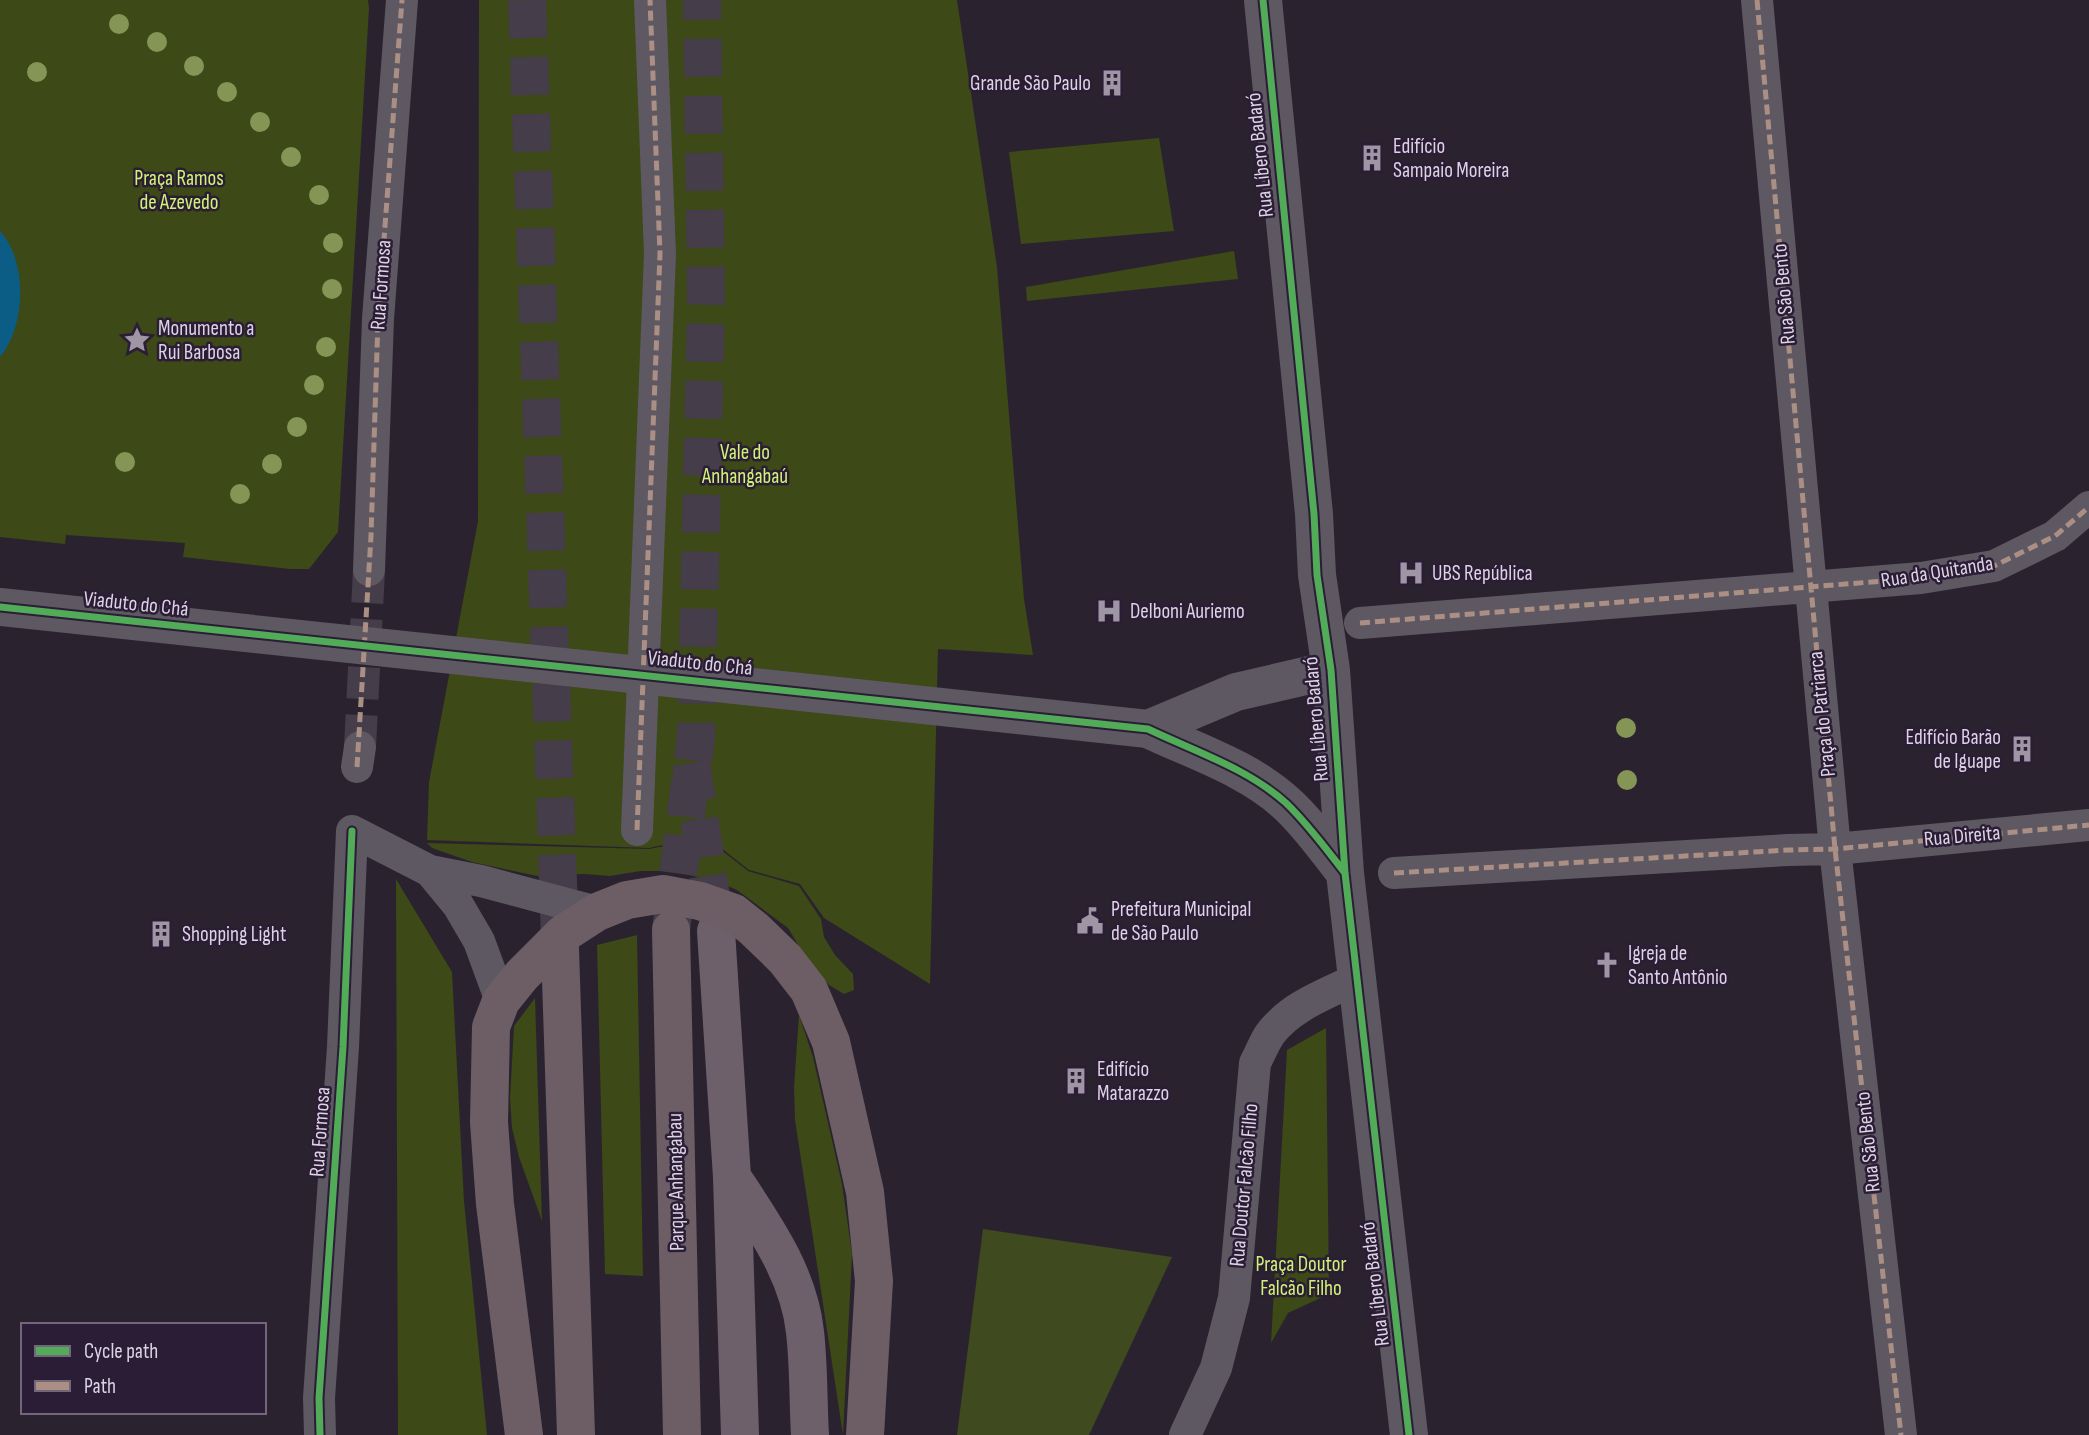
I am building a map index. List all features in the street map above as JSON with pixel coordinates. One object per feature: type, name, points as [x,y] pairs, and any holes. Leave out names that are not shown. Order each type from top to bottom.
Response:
[{"type":"highway","points":[[524,1435],[495,1204],[489,1122],[491,1027],[501,1001],[563,934],[597,912],[627,900],[663,894],[700,901],[734,913],[754,929],[785,960],[808,990],[831,1042],[864,1192],[874,1281],[864,1435]]},
{"type":"highway","name":"Parque Anhangabau","points":[[671,930],[682,1435]]},
{"type":"highway","points":[[560,949],[576,1435]]},
{"type":"main road","name":"Rua Líbero Badaró","points":[[1263,0],[1314,514],[1317,575],[1331,670],[1345,873],[1409,1435]]},
{"type":"main road","name":"Viaduto do Chá","points":[[0,607],[1145,729],[1241,771],[1276,795],[1307,824],[1345,873]]},
{"type":"main road","name":"Viaduto do Chá","points":[[1145,729],[1236,692],[1331,670]]},
{"type":"main road","points":[[716,931],[732,1177],[740,1435]]},
{"type":"main road","points":[[732,1177],[773,1239],[792,1281],[805,1330],[810,1435]]},
{"type":"street","name":"Rua Formosa","points":[[369,570],[378,319],[402,0]]},
{"type":"street","points":[[637,830],[660,254],[650,0]]},
{"type":"street","name":"Rua São Bento","points":[[1757,0],[1810,588]]},
{"type":"street","name":"Rua da Quitanda","points":[[1810,588],[1921,578],[1994,566],[2055,536],[2089,507]]},
{"type":"street","points":[[1360,623],[1810,588]]},
{"type":"street","name":"Praça do Patriarca","points":[[1810,588],[1835,849]]},
{"type":"street","name":"Rua Direita","points":[[1835,849],[2089,825]]},
{"type":"street","name":"Rua Formosa","points":[[320,1435],[319,1398],[343,1047],[352,831],[430,871]]},
{"type":"street","points":[[1394,873],[1835,849]]},
{"type":"street","name":"Rua São Bento","points":[[1835,849],[1901,1435]]},
{"type":"street","points":[[430,871],[481,881],[597,912]]},
{"type":"street","points":[[430,871],[458,905],[479,941],[501,1001]]},
{"type":"street","name":"Rua Doutor Falcão Filho","points":[[1185,1435],[1216,1368],[1234,1298],[1255,1063],[1269,1035],[1287,1015],[1357,979]]},
{"type":"green space","name":"Praça Ramos de Azevedo","points":[[0,0],[368,0],[338,532],[309,569],[183,557],[185,543],[66,535],[65,544],[0,537]]},
{"type":"green space","name":"Vale do Anhangabaú","points":[[479,0],[957,0],[997,267],[1024,599],[1033,655],[938,649],[930,984],[824,918],[800,884],[749,870],[706,836],[649,848],[427,840],[429,782],[478,521]]},
{"type":"green space","points":[[1159,138],[1174,231],[1021,244],[1009,152]]},
{"type":"green space","points":[[1234,251],[1238,279],[1027,301],[1026,287]]},
{"type":"green space","points":[[706,838],[748,871],[799,886],[821,919],[824,937],[835,955],[853,974],[854,990],[844,994],[829,985],[809,963],[788,928],[737,890],[718,882],[673,871],[641,871],[610,876],[537,876],[472,862],[432,848],[427,843],[649,849]]},
{"type":"green space","points":[[396,879],[452,972],[464,1201],[487,1435],[398,1435]]},
{"type":"green space","points":[[637,935],[643,1276],[605,1274],[597,945]]},
{"type":"green space","points":[[535,998],[542,1221],[519,1157],[512,1128],[510,1099],[514,1026]]},
{"type":"green space","points":[[799,1015],[813,1057],[842,1184],[852,1254],[843,1435],[795,1120],[794,1088]]},
{"type":"green space","name":"Praça Doutor Falcão Filho","points":[[1326,1028],[1329,1294],[1288,1313],[1271,1343],[1287,1050]]},
{"type":"green space","points":[[983,1229],[1172,1257],[1089,1435],[957,1435]]},
{"type":"water","points":[[0,231],[15,259],[20,294],[15,329],[0,357]]},
{"type":"tunnel","points":[[527,0],[560,939]]},
{"type":"tunnel","points":[[671,930],[696,737],[706,303],[702,0]]},
{"type":"tunnel","points":[[360,747],[369,570]]},
{"type":"tunnel","points":[[691,763],[716,931]]},
{"type":"marked path","points":[[357,767],[371,536],[378,319],[402,0]]},
{"type":"marked path","points":[[637,830],[660,254],[650,0]]},
{"type":"marked path","points":[[1757,0],[1835,849],[1901,1435]]},
{"type":"marked path","points":[[1360,623],[1921,578],[1994,566],[2055,536],[2089,507]]},
{"type":"marked path","points":[[1394,873],[1835,849],[2089,825]]},
{"type":"cycle path","points":[[1263,0],[1314,514],[1317,575],[1331,670],[1345,873],[1409,1435]]},
{"type":"cycle path","points":[[0,607],[1148,729],[1220,761],[1271,791],[1302,819],[1345,873]]},
{"type":"cycle path","points":[[320,1435],[319,1398],[343,1047],[352,831]]},
{"type":"place","name":"Grande São Paulo","points":[[1112,83]]},
{"type":"place","name":"Edifício Sampaio Moreira","points":[[1372,158]]},
{"type":"place","name":"Monumento a Rui Barbosa","points":[[137,340]]},
{"type":"place","name":"UBS República","points":[[1411,573]]},
{"type":"place","name":"Delboni Auriemo","points":[[1109,611]]},
{"type":"place","name":"Edifício Barão de Iguape","points":[[2022,749]]},
{"type":"place","name":"Prefeitura Municipal de São Paulo","points":[[1090,921]]},
{"type":"place","name":"Shopping Light","points":[[161,934]]},
{"type":"place","name":"Igreja de Santo Antônio","points":[[1607,965]]},
{"type":"place","name":"Edifício Matarazzo","points":[[1076,1081]]}]
